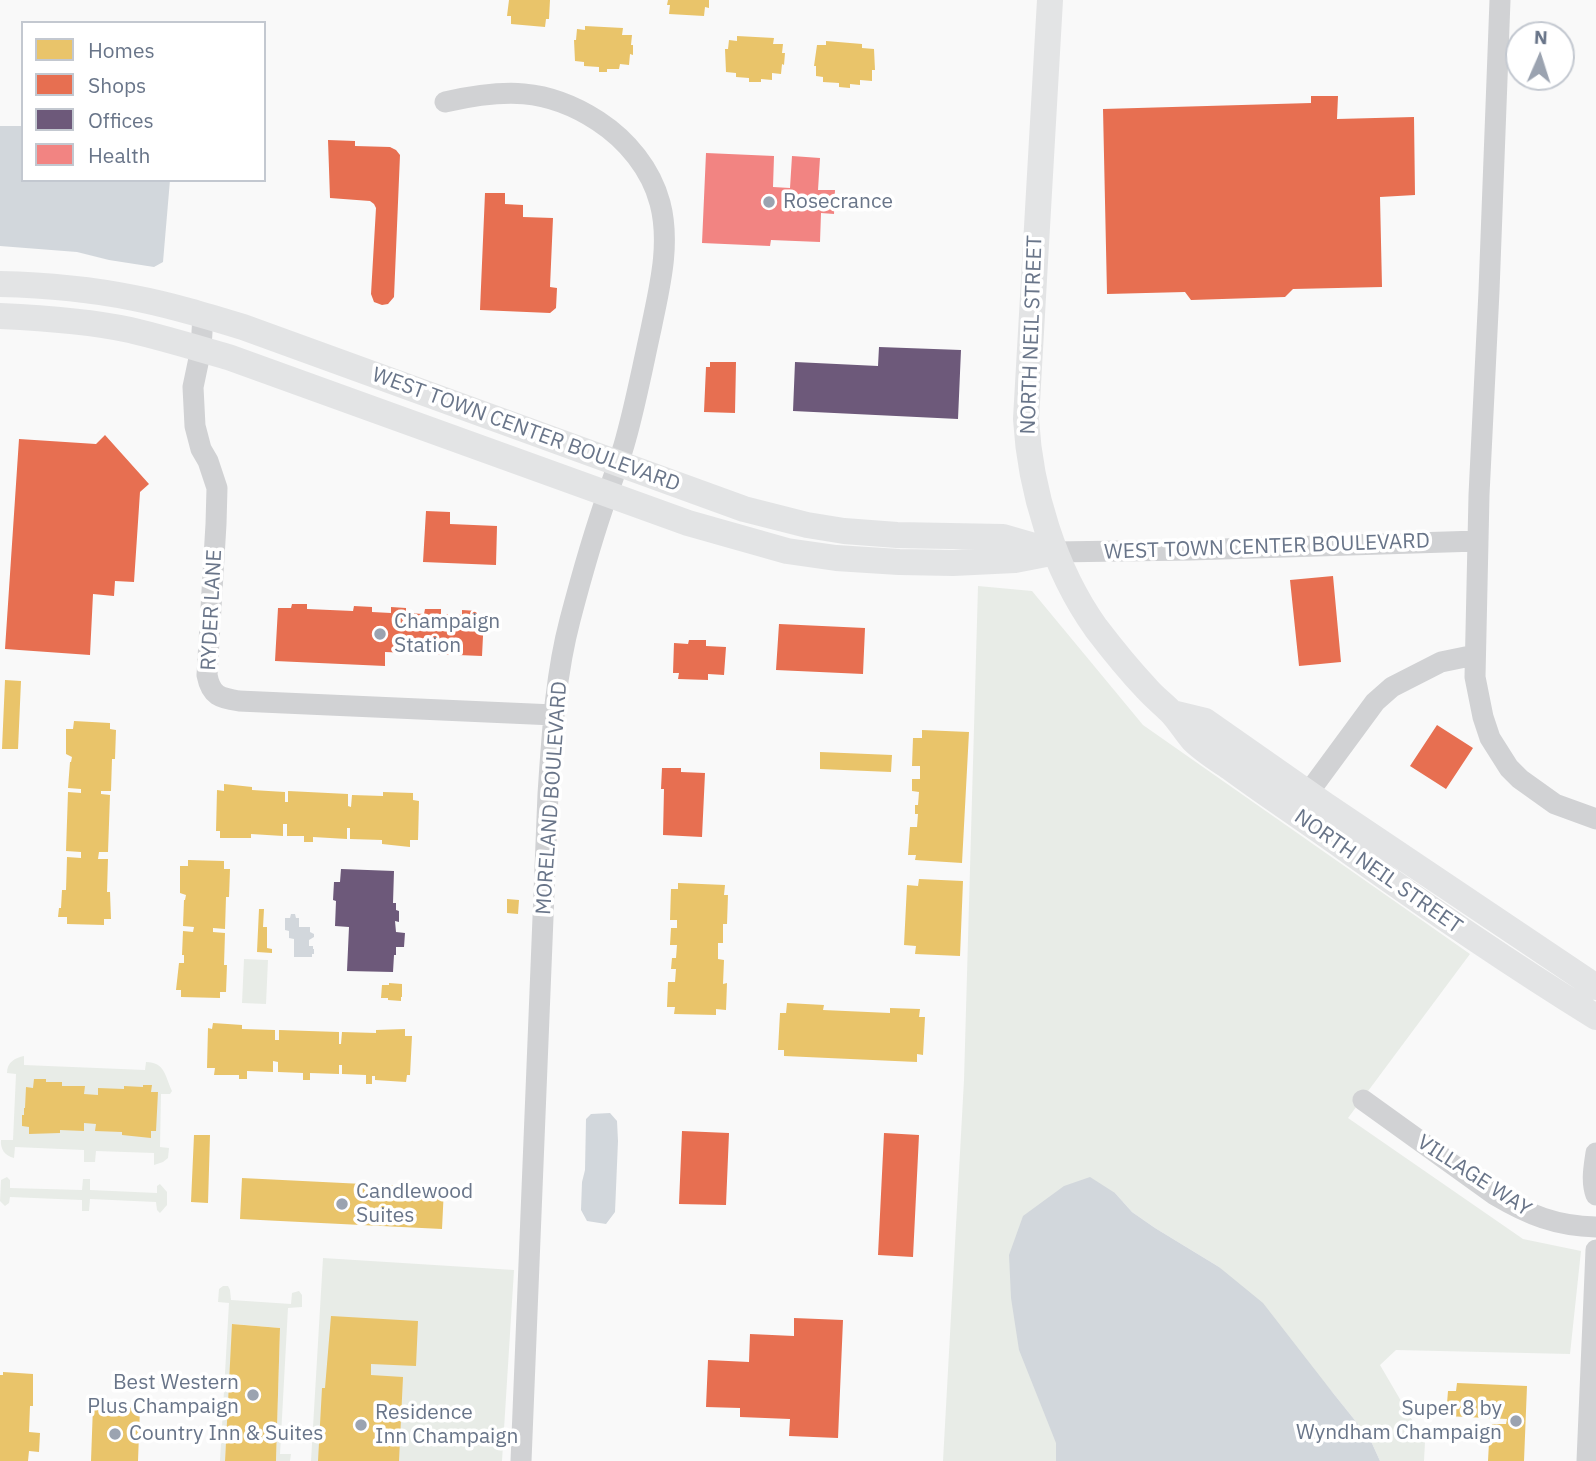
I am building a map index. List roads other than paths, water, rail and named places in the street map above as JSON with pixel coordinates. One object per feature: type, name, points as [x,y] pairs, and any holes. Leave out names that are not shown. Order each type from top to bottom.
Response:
[{"type":"main road","name":"NORTH NEIL STREET","points":[[1049,0],[1026,419],[1042,511],[1055,552],[1073,587],[1095,626],[1147,690],[1172,713],[1194,741],[1272,799],[1301,803],[1596,987]]},
{"type":"main road","name":"WEST TOWN CENTER BOULEVARD","points":[[0,284],[41,285],[136,298],[243,327],[744,509],[807,525],[844,530],[897,535],[1003,537],[1055,552]]},
{"type":"main road","name":"WEST TOWN CENTER BOULEVARD","points":[[0,316],[94,324],[129,330],[201,349],[688,523],[787,551],[835,558],[953,563],[1014,561],[1055,552]]},
{"type":"main road","name":"NORTH NEIL STREET","points":[[1301,803],[1408,894],[1596,1017]]},
{"type":"street","points":[[1500,0],[1475,677],[1490,738],[1509,768],[1555,804],[1596,819]]},
{"type":"street","name":"MORELAND BOULEVARD","points":[[445,102],[487,94],[529,93],[570,105],[612,130],[631,148],[654,187],[664,228],[659,291],[648,341],[619,463],[569,623],[554,715],[548,794],[521,1461]]},
{"type":"street","name":"RYDER LANE","points":[[203,315],[201,349],[193,387],[195,426],[217,488],[207,675],[209,685],[216,695],[239,701],[554,715]]},
{"type":"street","name":"WEST TOWN CENTER BOULEVARD","points":[[1055,552],[1178,551],[1478,541]]},
{"type":"street","points":[[1301,803],[1384,693],[1441,662],[1475,654]]},
{"type":"street","name":"VILLAGE WAY","points":[[1363,1100],[1517,1208],[1573,1227],[1596,1227]]},
{"type":"street","points":[[1596,1153],[1593,1175],[1596,1195]]},
{"type":"street","points":[[1587,1461],[1596,1250]]},
{"type":"place","name":"Rosecrance","points":[[769,202]]},
{"type":"place","name":"Champaign Station","points":[[380,634]]},
{"type":"place","name":"Candlewood Suites","points":[[342,1204]]},
{"type":"place","name":"Best Western Plus Champaign","points":[[253,1395]]},
{"type":"place","name":"Super 8 by Wyndham Champaign","points":[[1516,1421]]},
{"type":"place","name":"Residence Inn Champaign","points":[[361,1425]]},
{"type":"place","name":"Country Inn & Suites","points":[[115,1434]]}]
